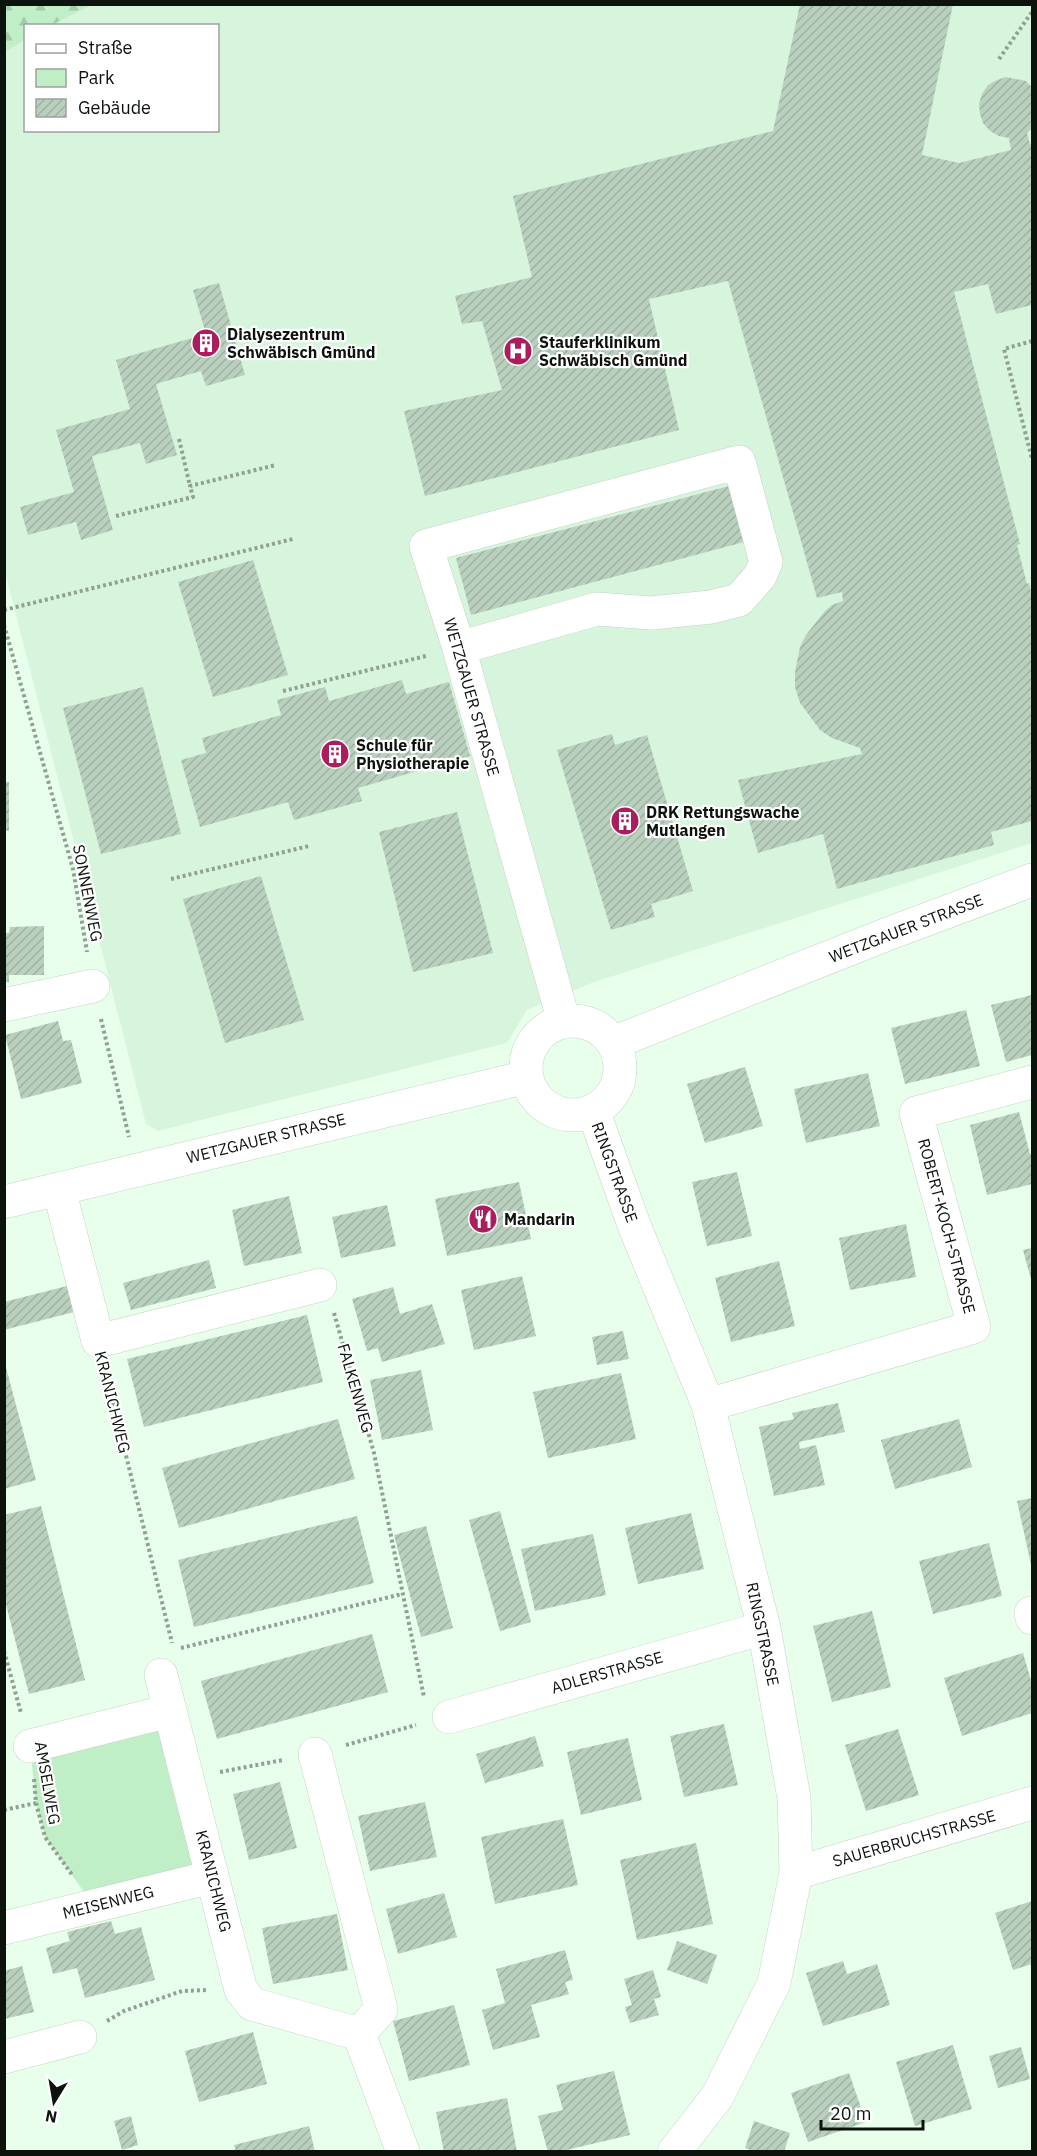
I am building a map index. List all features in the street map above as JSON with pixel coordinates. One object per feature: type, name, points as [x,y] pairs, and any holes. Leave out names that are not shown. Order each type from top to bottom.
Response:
[{"type":"street","name":"WETZGAUER STRASSE","points":[[459,648],[597,609],[651,613],[711,606],[739,600],[760,576],[766,562],[739,462],[426,546],[459,648],[564,1022]]},
{"type":"street","name":"WETZGAUER STRASSE","points":[[613,1043],[885,935],[1032,880]]},
{"type":"street","points":[[4,1005],[93,986]]},
{"type":"street","points":[[578,1021],[604,1032],[613,1043],[619,1058],[620,1073],[615,1088],[606,1101],[593,1110],[580,1114],[566,1114],[552,1110],[532,1091],[527,1077],[526,1063],[530,1048],[550,1026],[578,1021]]},
{"type":"street","name":"WETZGAUER STRASSE","points":[[4,1202],[527,1077]]},
{"type":"street","name":"ROBERT-KOCH-STRASSE","points":[[708,1405],[974,1328],[916,1113],[1032,1082]]},
{"type":"street","name":"RINGSTRASSE","points":[[593,1110],[634,1225],[708,1405],[764,1628],[794,1798],[796,1873],[774,1983],[717,2097],[674,2151]]},
{"type":"street","name":"KRANICHWEG","points":[[59,1189],[98,1341]]},
{"type":"street","points":[[98,1341],[320,1285]]},
{"type":"street","name":"ADLERSTRASSE","points":[[437,1707],[764,1628]]},
{"type":"street","name":"KRANICHWEG","points":[[161,1675],[241,1990]]},
{"type":"street","points":[[30,1746],[169,1711]]},
{"type":"street","points":[[315,1754],[381,2010],[359,2034]]},
{"type":"street","name":"SAUERBRUCHSTRASSE","points":[[796,1873],[1032,1803]]},
{"type":"street","name":"MEISENWEG","points":[[4,1928],[212,1877]]},
{"type":"street","points":[[241,1990],[252,2004],[359,2034]]},
{"type":"street","points":[[359,2034],[403,2151]]},
{"type":"street","points":[[4,2057],[80,2037]]},
{"type":"path","points":[[999,59],[1032,12]]},
{"type":"path","points":[[1032,341],[1004,350],[1032,459]]},
{"type":"path","points":[[116,516],[193,497],[178,439]]},
{"type":"path","points":[[190,486],[276,465]]},
{"type":"path","points":[[4,610],[293,539]]},
{"type":"path","name":"SONNENWEG","points":[[4,625],[73,869],[93,986],[137,1169]]},
{"type":"path","points":[[283,691],[459,648]]},
{"type":"path","points":[[171,879],[309,846]]},
{"type":"path","name":"FALKENWEG","points":[[320,1285],[329,1293],[374,1453],[402,1594],[437,1707]]},
{"type":"path","name":"KRANICHWEG","points":[[98,1341],[173,1650],[402,1594]]},
{"type":"path","name":"AMSELWEG","points":[[4,1651],[30,1746],[36,1803],[45,1837],[94,1906]]},
{"type":"path","points":[[4,1810],[36,1803]]},
{"type":"path","points":[[80,2037],[124,2011],[182,1991],[241,1990]]},
{"type":"shaded area","name":"Stauferklinikum Schwäbisch Gmünd","points":[[91,4],[1032,5],[1032,843],[594,982],[527,1010],[507,1043],[158,1131],[146,1124],[5,572],[4,52],[24,41],[24,132],[219,132],[219,24],[54,24]]},
{"type":"green space","points":[[5,4],[91,5],[54,24],[24,24],[24,41],[5,52]]},
{"type":"green space","points":[[169,1711],[212,1877],[94,1906],[45,1837],[36,1803],[30,1746]]},
{"type":"building","points":[[800,4],[953,4],[922,155],[959,163],[1011,150],[1009,138],[990,131],[983,123],[979,104],[982,94],[988,85],[1006,77],[1026,81],[1032,87],[1032,128],[1027,133],[1030,144],[1032,143],[1032,305],[996,314],[988,284],[954,292],[1020,544],[1017,545],[1027,584],[1029,583],[1032,596],[1032,821],[991,832],[994,845],[837,889],[823,834],[758,853],[738,780],[862,754],[860,748],[832,738],[820,730],[800,703],[795,687],[795,672],[800,647],[806,635],[825,611],[832,605],[843,601],[842,592],[817,598],[728,281],[649,299],[679,430],[425,496],[404,411],[502,390],[482,321],[462,324],[455,296],[532,277],[513,196],[773,131]]},
{"type":"building","points":[[219,283],[245,375],[206,386],[201,371],[156,384],[177,455],[146,464],[140,443],[92,456],[113,530],[81,540],[76,522],[28,535],[20,507],[74,492],[56,430],[130,409],[116,360],[206,334],[193,290]]},
{"type":"building","points":[[729,486],[744,542],[471,615],[456,558]]},
{"type":"building","points":[[253,560],[288,675],[213,697],[178,582]]},
{"type":"building","name":"Schule für Physiotherapie","points":[[402,680],[406,694],[449,682],[470,756],[358,788],[362,801],[294,820],[288,802],[200,827],[181,760],[206,753],[202,738],[281,715],[277,700],[325,687],[329,701]]},
{"type":"building","points":[[143,687],[181,834],[101,854],[63,708]]},
{"type":"building","name":"DRK Rettungswache Mutlangen","points":[[612,734],[615,745],[647,735],[693,891],[651,904],[655,917],[611,930],[557,750]]},
{"type":"building","points":[[4,782],[9,782],[9,831],[4,830]]},
{"type":"building","points":[[457,812],[493,953],[413,972],[379,832]]},
{"type":"building","points":[[261,876],[304,1020],[225,1043],[183,899]]},
{"type":"building","points":[[44,926],[44,975],[9,975],[9,982],[4,982],[4,933],[9,933],[10,927]]},
{"type":"building","points":[[1032,995],[1032,1055],[1006,1062],[991,1005]]},
{"type":"building","points":[[966,1010],[980,1066],[905,1084],[891,1028]]},
{"type":"building","points":[[58,1021],[63,1041],[71,1040],[82,1083],[21,1099],[5,1035]]},
{"type":"building","points":[[745,1067],[763,1126],[705,1143],[687,1084]]},
{"type":"building","points":[[868,1073],[880,1126],[806,1143],[794,1089]]},
{"type":"building","points":[[1019,1112],[1030,1154],[1032,1154],[1032,1184],[987,1195],[970,1125]]},
{"type":"building","points":[[737,1172],[752,1236],[707,1246],[692,1182]]},
{"type":"building","name":"Mandarin","points":[[519,1182],[531,1239],[447,1256],[435,1199]]},
{"type":"building","points":[[289,1196],[302,1253],[244,1266],[232,1210]]},
{"type":"building","points":[[387,1205],[396,1246],[341,1258],[332,1217]]},
{"type":"building","points":[[906,1224],[916,1277],[850,1290],[839,1238]]},
{"type":"building","points":[[1032,1248],[1032,1283],[1023,1250]]},
{"type":"building","points":[[209,1260],[216,1288],[131,1310],[123,1283]]},
{"type":"building","points":[[779,1261],[795,1326],[731,1342],[715,1278]]},
{"type":"building","points":[[522,1276],[536,1336],[474,1350],[461,1290]]},
{"type":"building","points":[[71,1285],[78,1311],[4,1330],[4,1302]]},
{"type":"building","points":[[393,1287],[400,1314],[432,1304],[445,1344],[382,1362],[378,1348],[367,1351],[352,1299]]},
{"type":"building","points":[[307,1315],[323,1382],[144,1427],[127,1359]]},
{"type":"building","points":[[623,1331],[629,1359],[597,1365],[592,1337]]},
{"type":"building","points":[[4,1360],[36,1480],[4,1489]]},
{"type":"building","points":[[421,1370],[433,1430],[382,1440],[370,1380]]},
{"type":"building","points":[[621,1373],[636,1439],[548,1458],[533,1392]]},
{"type":"building","points":[[838,1403],[845,1432],[799,1442],[800,1449],[816,1445],[825,1485],[774,1496],[759,1427],[794,1419],[792,1413]]},
{"type":"building","points":[[338,1419],[355,1479],[179,1528],[162,1468]]},
{"type":"building","points":[[959,1419],[972,1467],[895,1489],[881,1440]]},
{"type":"building","points":[[1032,1498],[1032,1569],[1017,1501]]},
{"type":"building","points":[[41,1506],[85,1680],[29,1694],[4,1597],[4,1515]]},
{"type":"building","points":[[500,1511],[531,1622],[500,1631],[469,1520]]},
{"type":"building","points":[[691,1513],[704,1569],[638,1584],[625,1528]]},
{"type":"building","points":[[357,1516],[374,1583],[194,1627],[178,1560]]},
{"type":"building","points":[[426,1526],[453,1628],[421,1637],[394,1535]]},
{"type":"building","points":[[593,1534],[606,1595],[535,1611],[521,1549]]},
{"type":"building","points":[[989,1543],[1002,1596],[933,1614],[919,1561]]},
{"type":"building","points":[[872,1611],[891,1687],[832,1702],[813,1626]]},
{"type":"building","points":[[372,1634],[388,1692],[217,1739],[201,1681]]},
{"type":"building","points":[[1023,1653],[1032,1684],[1032,1713],[962,1736],[944,1678]]},
{"type":"building","points":[[724,1724],[738,1785],[684,1797],[670,1736]]},
{"type":"building","points":[[898,1729],[919,1795],[866,1811],[845,1745]]},
{"type":"building","points":[[535,1736],[544,1766],[485,1783],[476,1754]]},
{"type":"building","points":[[628,1738],[642,1800],[581,1815],[567,1752]]},
{"type":"building","points":[[280,1782],[297,1848],[249,1860],[233,1794]]},
{"type":"building","points":[[425,1802],[437,1857],[370,1871],[358,1816]]},
{"type":"building","points":[[563,1819],[578,1885],[495,1904],[481,1837]]},
{"type":"building","points":[[696,1843],[713,1924],[637,1940],[620,1860]]},
{"type":"building","points":[[444,1893],[457,1937],[398,1954],[386,1909]]},
{"type":"building","points":[[1032,1901],[1032,1964],[1013,1970],[995,1913]]},
{"type":"building","points":[[337,1914],[348,1970],[273,1984],[262,1928]]},
{"type":"building","points":[[111,1921],[115,1934],[141,1927],[155,1980],[85,1998],[77,1968],[53,1974],[46,1948],[70,1941],[67,1932]]},
{"type":"building","points":[[677,1941],[717,1955],[707,1984],[667,1970]]},
{"type":"building","points":[[565,1950],[573,1980],[565,1982],[569,1994],[531,2005],[540,2037],[493,2050],[482,2010],[505,2003],[496,1969]]},
{"type":"building","points":[[843,1961],[847,1974],[877,1964],[890,2005],[823,2026],[806,1973]]},
{"type":"building","points":[[22,1966],[34,2012],[4,2019],[4,1971]]},
{"type":"building","points":[[653,1970],[661,1997],[654,1999],[659,2015],[630,2023],[625,2007],[632,2005],[624,1979]]},
{"type":"building","points":[[454,2005],[470,2065],[409,2081],[393,2021]]},
{"type":"building","points":[[253,2032],[267,2084],[199,2102],[185,2051]]},
{"type":"building","points":[[953,2045],[972,2109],[915,2126],[896,2062]]},
{"type":"building","points":[[1021,2047],[1030,2079],[998,2088],[989,2056]]},
{"type":"building","points":[[614,2071],[630,2135],[558,2152],[548,2152],[538,2116],[563,2110],[556,2085]]},
{"type":"building","points":[[849,2073],[866,2122],[808,2142],[791,2093]]},
{"type":"building","points":[[507,2098],[517,2152],[444,2152],[436,2112]]},
{"type":"building","points":[[131,2116],[138,2145],[122,2150],[114,2121]]},
{"type":"building","points":[[754,2121],[790,2133],[784,2152],[756,2152],[745,2148]]},
{"type":"building","points":[[309,2126],[315,2152],[236,2152],[234,2145]]},
{"type":"place","name":"Dialysezentrum Schwäbisch Gmünd","points":[[206,343]]},
{"type":"place","name":"Stauferklinikum Schwäbisch Gmünd","points":[[518,351]]},
{"type":"place","name":"Schule für Physiotherapie","points":[[335,754]]},
{"type":"place","name":"DRK Rettungswache Mutlangen","points":[[625,821]]},
{"type":"place","name":"Mandarin","points":[[483,1219]]}]
